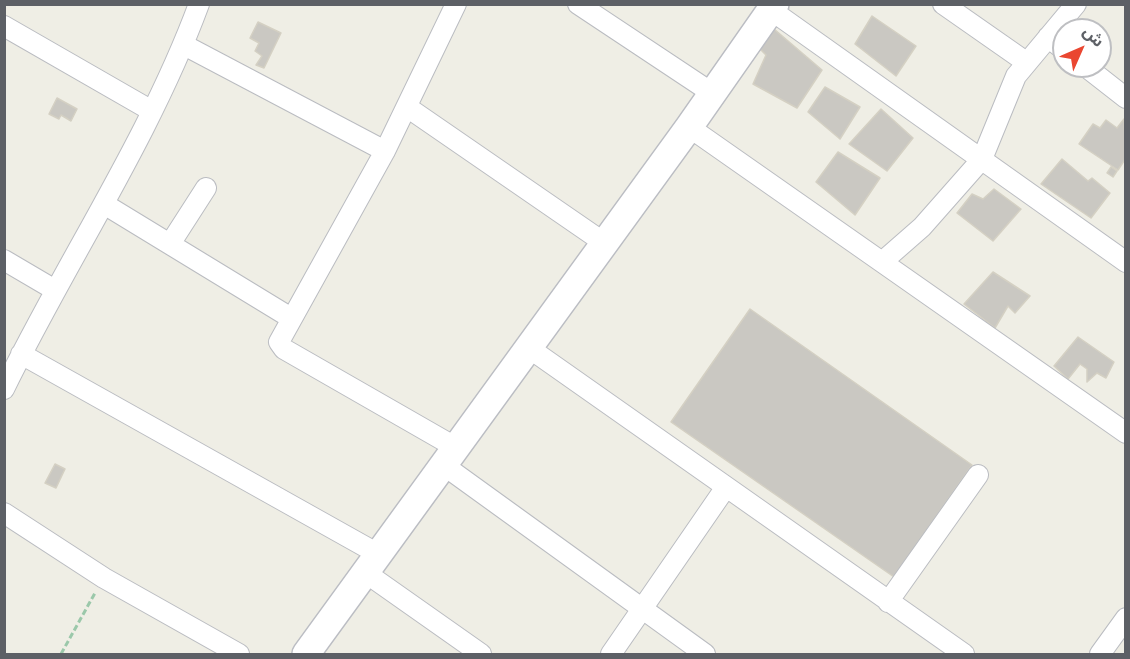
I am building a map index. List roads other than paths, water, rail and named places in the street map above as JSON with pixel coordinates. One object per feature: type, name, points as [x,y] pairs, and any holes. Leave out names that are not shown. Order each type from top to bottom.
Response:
[{"type":"street","points":[[4,389],[152,111],[184,45],[199,4]]},
{"type":"street","points":[[456,4],[385,151],[279,342],[284,349],[449,455],[642,610],[705,654]]},
{"type":"street","points":[[578,4],[712,93]]},
{"type":"street","points":[[943,4],[1026,62]]},
{"type":"street","points":[[882,262],[922,227],[982,159],[1004,98],[1026,62],[1076,4]]},
{"type":"street","points":[[306,654],[603,242],[689,127],[773,7],[1125,262]]},
{"type":"street","points":[[4,26],[152,111]]},
{"type":"street","points":[[1048,37],[1052,40]]},
{"type":"street","points":[[184,45],[385,151]]},
{"type":"street","points":[[1100,78],[1125,98]]},
{"type":"street","points":[[407,107],[603,242]]},
{"type":"street","points":[[689,127],[1125,434]]},
{"type":"street","points":[[170,244],[206,188]]},
{"type":"street","points":[[104,204],[291,318]]},
{"type":"street","points":[[4,260],[55,290]]},
{"type":"street","points":[[528,348],[964,654]]},
{"type":"street","points":[[21,354],[373,564],[481,654]]},
{"type":"street","points":[[888,602],[978,475]]},
{"type":"street","points":[[611,654],[726,487]]},
{"type":"street","points":[[4,513],[104,578],[239,654]]},
{"type":"street","points":[[1100,654],[1125,618]]}]
